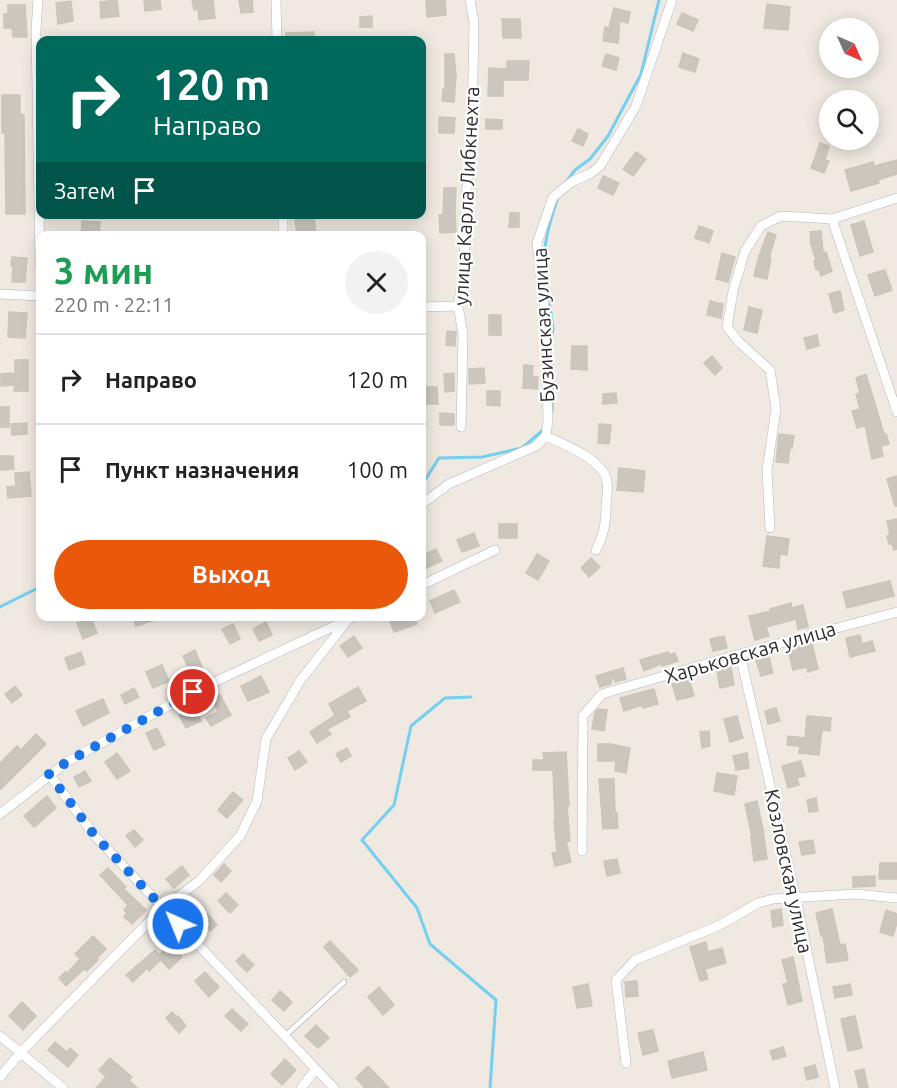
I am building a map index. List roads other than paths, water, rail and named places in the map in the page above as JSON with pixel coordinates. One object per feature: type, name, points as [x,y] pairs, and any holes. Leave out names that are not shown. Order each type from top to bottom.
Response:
[{"type":"street","points":[[36,36],[38,0]]},
{"type":"street","points":[[276,0],[277,36]]},
{"type":"street","name":"улица Карла Либкнехта","points":[[461,427],[463,334],[458,306],[464,273],[466,199],[472,129],[474,22],[470,0]]},
{"type":"street","name":"Бузинская улица","points":[[546,436],[548,420],[545,313],[537,243],[554,197],[573,181],[590,174],[600,166],[636,106],[672,0]]},
{"type":"street","points":[[770,528],[767,470],[776,409],[770,369],[739,342],[727,327],[733,291],[745,251],[761,226],[781,216],[832,219],[897,198]]},
{"type":"street","points":[[832,219],[897,412]]},
{"type":"street","points":[[0,294],[36,296]]},
{"type":"street","points":[[426,307],[458,306]]},
{"type":"street","points":[[426,501],[449,484],[536,446],[546,436],[571,446],[597,463],[607,480],[606,523],[596,550]]},
{"type":"street","points":[[426,583],[495,550]]},
{"type":"street","name":"Харьковская улица","points":[[582,851],[583,716],[602,694],[897,612]]},
{"type":"street","points":[[0,814],[67,762],[193,692],[347,621]]},
{"type":"street","points":[[0,1077],[20,1053],[163,908],[199,880],[240,836],[257,801],[266,739],[300,681],[347,621]]},
{"type":"street","name":"Козловская улица","points":[[740,654],[796,898],[835,1088]]},
{"type":"street","points":[[49,774],[95,836],[334,1088]]},
{"type":"street","points":[[626,1064],[616,980],[634,960],[720,925],[758,903],[773,899],[855,894],[897,898]]},
{"type":"street","points":[[0,1036],[63,1088]]},
{"type":"street","points":[[301,1088],[316,1070]]},
{"type":"lane","points":[[285,1036],[344,982]]},
{"type":"waterway","points":[[567,181],[575,170],[590,159],[608,136],[641,74],[659,0]]},
{"type":"waterway","points":[[544,263],[550,221],[558,197]]},
{"type":"waterway","points":[[547,296],[553,329],[550,351],[553,369],[552,411]]},
{"type":"waterway","points":[[426,478],[439,458],[482,457],[522,448],[543,430]]},
{"type":"waterway","points":[[0,607],[36,589]]},
{"type":"waterway","points":[[471,697],[445,698],[411,726],[394,805],[362,840],[417,908],[430,944],[496,1000],[490,1088]]}]
